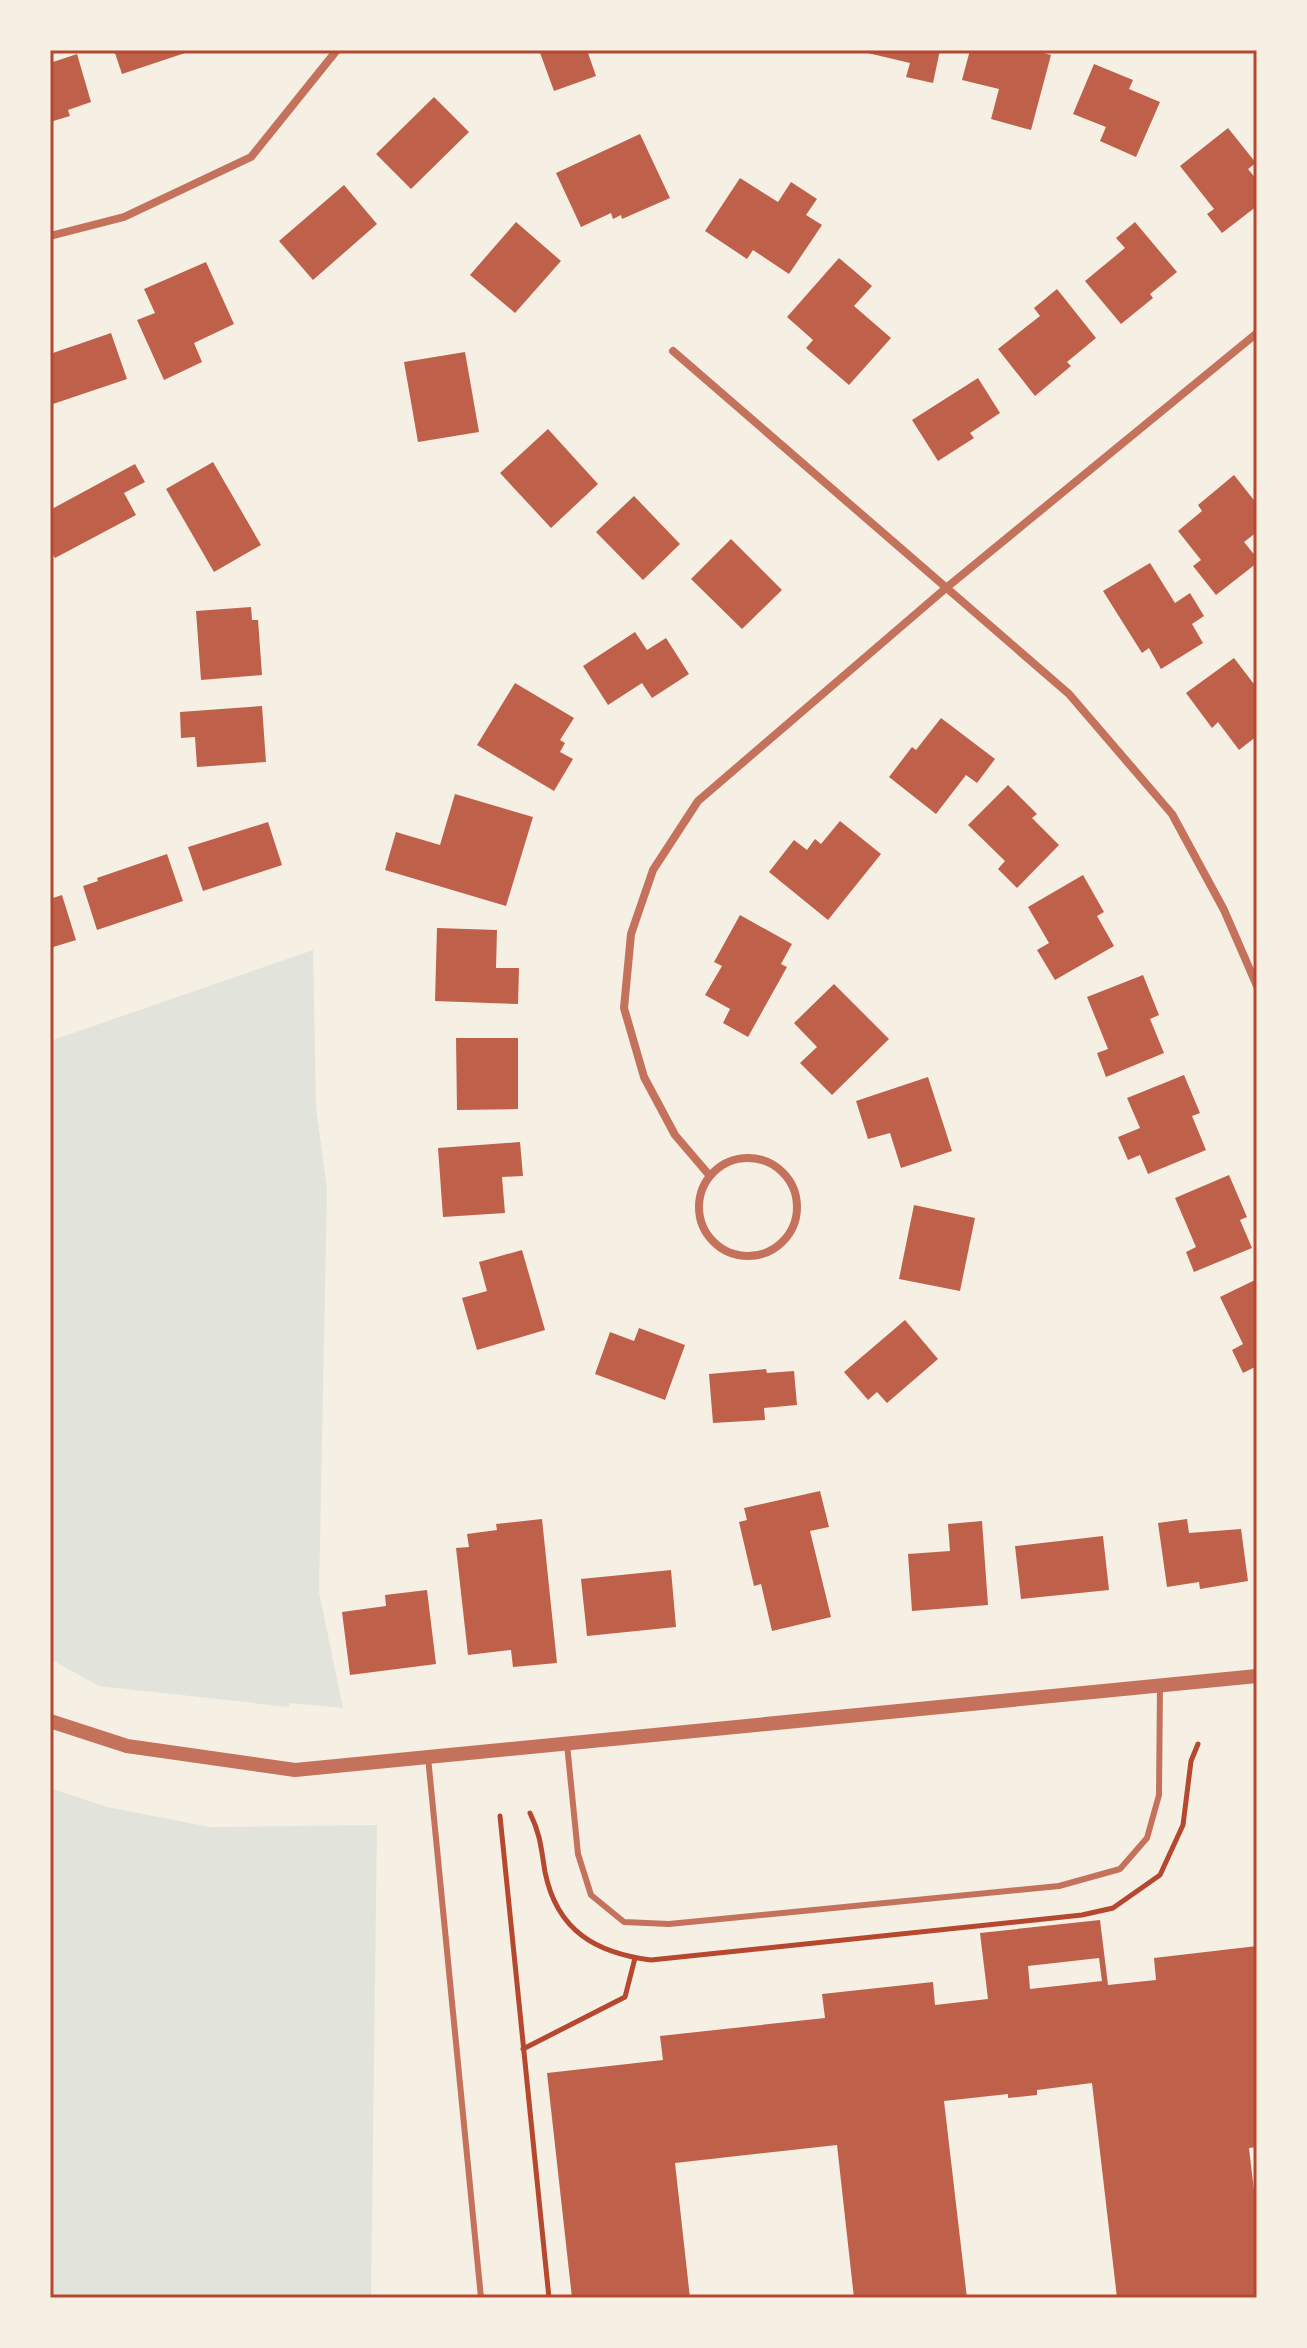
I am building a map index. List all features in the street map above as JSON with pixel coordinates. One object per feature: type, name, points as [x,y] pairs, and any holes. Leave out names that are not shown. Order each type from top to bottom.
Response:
[{"type":"street","points":[[50,236],[124,217],[251,157],[337,50]]},
{"type":"street","points":[[710,1176],[675,1135],[644,1077],[624,1008],[631,934],[653,870],[698,801],[946,588],[1257,333]]},
{"type":"street","points":[[673,351],[1069,694],[1172,814],[1224,910],[1257,986]]},
{"type":"street","points":[[736,1160],[767,1162],[780,1170],[790,1181],[796,1196],[794,1226],[785,1240],[772,1250],[756,1256],[739,1255],[717,1244],[702,1224],[699,1208],[702,1191],[710,1176],[736,1160]]},
{"type":"street","points":[[50,1721],[127,1746],[295,1770],[1257,1676]]},
{"type":"lane","points":[[567,1744],[578,1854],[591,1895],[624,1922],[669,1924],[1059,1886],[1120,1869],[1147,1838],[1159,1795],[1160,1685]]},
{"type":"lane","points":[[428,1757],[481,2298]]},
{"type":"path","points":[[500,1816],[549,2298]]},
{"type":"path","points":[[523,2049],[625,1997],[635,1958]]},
{"type":"shaded area","points":[[313,950],[316,1107],[327,1189],[319,1592],[343,1708],[290,1703],[289,1707],[99,1686],[50,1659],[50,1041]]},
{"type":"shaded area","points":[[50,1788],[107,1807],[210,1827],[377,1825],[371,2298],[50,2298]]},
{"type":"building","points":[[114,50],[191,50],[191,51],[122,74]]},
{"type":"building","points":[[539,50],[587,50],[596,76],[554,91]]},
{"type":"building","points":[[855,50],[940,50],[933,83],[906,77],[910,63]]},
{"type":"building","points":[[970,50],[1033,50],[1051,55],[1031,130],[991,119],[999,89],[962,80]]},
{"type":"building","points":[[77,54],[91,102],[68,110],[70,116],[50,122],[50,63]]},
{"type":"building","points":[[1094,64],[1133,80],[1129,89],[1160,102],[1136,157],[1100,141],[1106,127],[1073,114]]},
{"type":"building","points":[[434,97],[469,132],[411,189],[376,154]]},
{"type":"building","points":[[1228,128],[1256,163],[1248,169],[1257,180],[1257,206],[1222,233],[1207,214],[1214,209],[1180,166]]},
{"type":"building","points":[[640,134],[670,198],[622,219],[621,215],[613,219],[611,213],[581,227],[556,173]]},
{"type":"building","points":[[740,178],[778,202],[791,182],[817,199],[806,215],[822,225],[789,274],[753,250],[747,259],[705,231]]},
{"type":"building","points":[[344,185],[377,224],[313,280],[279,241]]},
{"type":"building","points":[[516,222],[561,261],[515,313],[470,275]]},
{"type":"building","points":[[1135,222],[1177,272],[1150,294],[1153,298],[1121,324],[1085,281],[1125,248],[1116,238]]},
{"type":"building","points":[[839,258],[872,286],[854,306],[891,338],[849,385],[806,348],[813,340],[787,317]]},
{"type":"building","points":[[206,262],[234,324],[194,343],[202,362],[164,380],[137,320],[155,313],[144,289]]},
{"type":"building","points":[[1057,289],[1096,338],[1067,362],[1071,366],[1035,396],[998,349],[1040,316],[1034,308]]},
{"type":"building","points":[[111,333],[127,379],[50,405],[50,354]]},
{"type":"building","points":[[465,352],[479,432],[418,442],[404,362]]},
{"type":"building","points":[[978,378],[1000,413],[970,433],[974,438],[938,461],[912,420]]},
{"type":"building","points":[[548,429],[598,484],[551,528],[500,473]]},
{"type":"building","points":[[213,462],[261,545],[214,572],[166,489]]},
{"type":"building","points":[[135,464],[145,482],[124,493],[136,515],[55,558],[50,550],[50,510]]},
{"type":"building","points":[[1234,475],[1257,504],[1257,532],[1244,542],[1257,558],[1257,563],[1216,595],[1193,566],[1201,560],[1178,531],[1202,511],[1198,505]]},
{"type":"building","points":[[634,496],[680,544],[643,580],[596,532]]},
{"type":"building","points":[[731,539],[782,590],[742,629],[691,579]]},
{"type":"building","points":[[1150,563],[1175,603],[1190,593],[1204,616],[1192,624],[1203,643],[1161,669],[1149,648],[1142,653],[1103,591]]},
{"type":"building","points":[[251,607],[252,620],[258,620],[262,675],[201,680],[196,611]]},
{"type":"building","points":[[635,632],[647,650],[666,638],[689,674],[652,698],[642,683],[608,705],[583,666]]},
{"type":"building","points":[[1234,658],[1257,688],[1257,736],[1239,750],[1218,722],[1212,728],[1186,693]]},
{"type":"building","points":[[515,683],[574,718],[560,740],[565,743],[560,752],[573,759],[554,791],[477,745]]},
{"type":"building","points":[[262,706],[266,762],[197,767],[195,737],[181,738],[180,712]]},
{"type":"building","points":[[941,718],[995,759],[977,783],[966,775],[936,814],[889,777],[912,747],[916,750]]},
{"type":"building","points":[[1008,785],[1037,814],[1032,818],[1059,845],[1017,888],[998,869],[1005,861],[968,825]]},
{"type":"building","points":[[455,794],[533,817],[506,906],[385,870],[396,832],[440,845]]},
{"type":"building","points":[[840,821],[881,854],[828,920],[769,872],[794,840],[807,850],[815,839],[821,844]]},
{"type":"building","points":[[268,822],[282,865],[203,891],[188,847]]},
{"type":"building","points":[[167,854],[183,901],[97,930],[83,886],[98,881],[97,878]]},
{"type":"building","points":[[1083,875],[1104,912],[1097,916],[1114,946],[1055,980],[1037,950],[1049,943],[1028,907]]},
{"type":"building","points":[[62,895],[76,940],[50,948],[50,899]]},
{"type":"building","points":[[740,915],[792,944],[781,964],[787,967],[748,1037],[723,1023],[730,1009],[705,995],[722,966],[714,962]]},
{"type":"building","points":[[437,928],[497,930],[496,968],[519,968],[518,1004],[435,1001]]},
{"type":"building","points":[[1143,975],[1159,1015],[1150,1019],[1164,1053],[1106,1077],[1097,1053],[1108,1049],[1087,997]]},
{"type":"building","points":[[834,984],[889,1039],[832,1095],[800,1063],[817,1047],[794,1023]]},
{"type":"building","points":[[456,1038],[518,1038],[518,1109],[457,1110]]},
{"type":"building","points":[[1184,1075],[1200,1113],[1192,1116],[1206,1150],[1148,1174],[1140,1155],[1128,1160],[1118,1137],[1140,1128],[1127,1098]]},
{"type":"building","points":[[928,1077],[952,1151],[901,1168],[890,1133],[868,1139],[856,1101]]},
{"type":"building","points":[[520,1142],[523,1176],[502,1177],[505,1213],[443,1217],[438,1148]]},
{"type":"building","points":[[1229,1175],[1247,1217],[1240,1220],[1252,1248],[1194,1272],[1186,1252],[1196,1247],[1175,1198]]},
{"type":"building","points":[[914,1205],[975,1218],[960,1291],[899,1279]]},
{"type":"building","points":[[522,1250],[545,1330],[477,1350],[462,1298],[487,1291],[479,1262]]},
{"type":"building","points":[[1257,1279],[1257,1366],[1243,1373],[1232,1350],[1243,1344],[1220,1297]]},
{"type":"building","points":[[905,1320],[938,1359],[887,1403],[877,1392],[868,1400],[844,1372]]},
{"type":"building","points":[[639,1328],[685,1345],[665,1400],[595,1374],[610,1332],[634,1341]]},
{"type":"building","points":[[766,1369],[767,1373],[794,1371],[797,1405],[764,1408],[765,1420],[713,1423],[709,1374]]},
{"type":"building","points":[[820,1491],[829,1527],[810,1531],[831,1617],[772,1631],[761,1584],[754,1586],[739,1522],[747,1520],[744,1508]]},
{"type":"building","points":[[542,1519],[557,1663],[513,1667],[511,1650],[468,1655],[456,1548],[469,1547],[467,1534],[497,1530],[496,1524]]},
{"type":"building","points":[[1187,1519],[1189,1533],[1241,1529],[1248,1581],[1200,1589],[1199,1582],[1167,1587],[1158,1523]]},
{"type":"building","points":[[982,1521],[988,1605],[912,1611],[908,1554],[950,1551],[948,1524]]},
{"type":"building","points":[[1103,1536],[1109,1590],[1021,1599],[1015,1546]]},
{"type":"building","points":[[671,1570],[676,1627],[587,1636],[581,1579]]},
{"type":"building","points":[[427,1590],[436,1664],[350,1675],[342,1612],[386,1606],[385,1595]]},
{"type":"building","points":[[1100,1920],[1108,1985],[1156,1980],[1154,1958],[1257,1946],[1257,2147],[1249,2148],[1257,2216],[1257,2298],[1117,2298],[1092,2083],[1037,2090],[1037,2095],[1008,2098],[1008,2094],[944,2101],[967,2298],[854,2298],[837,2145],[675,2163],[690,2298],[572,2298],[547,2073],[663,2060],[660,2036],[825,2018],[822,1994],[933,1982],[935,2005],[988,1999],[980,1933]],"holes":[[[1099,1958],[1102,1981],[1030,1989],[1028,1966]]]}]
